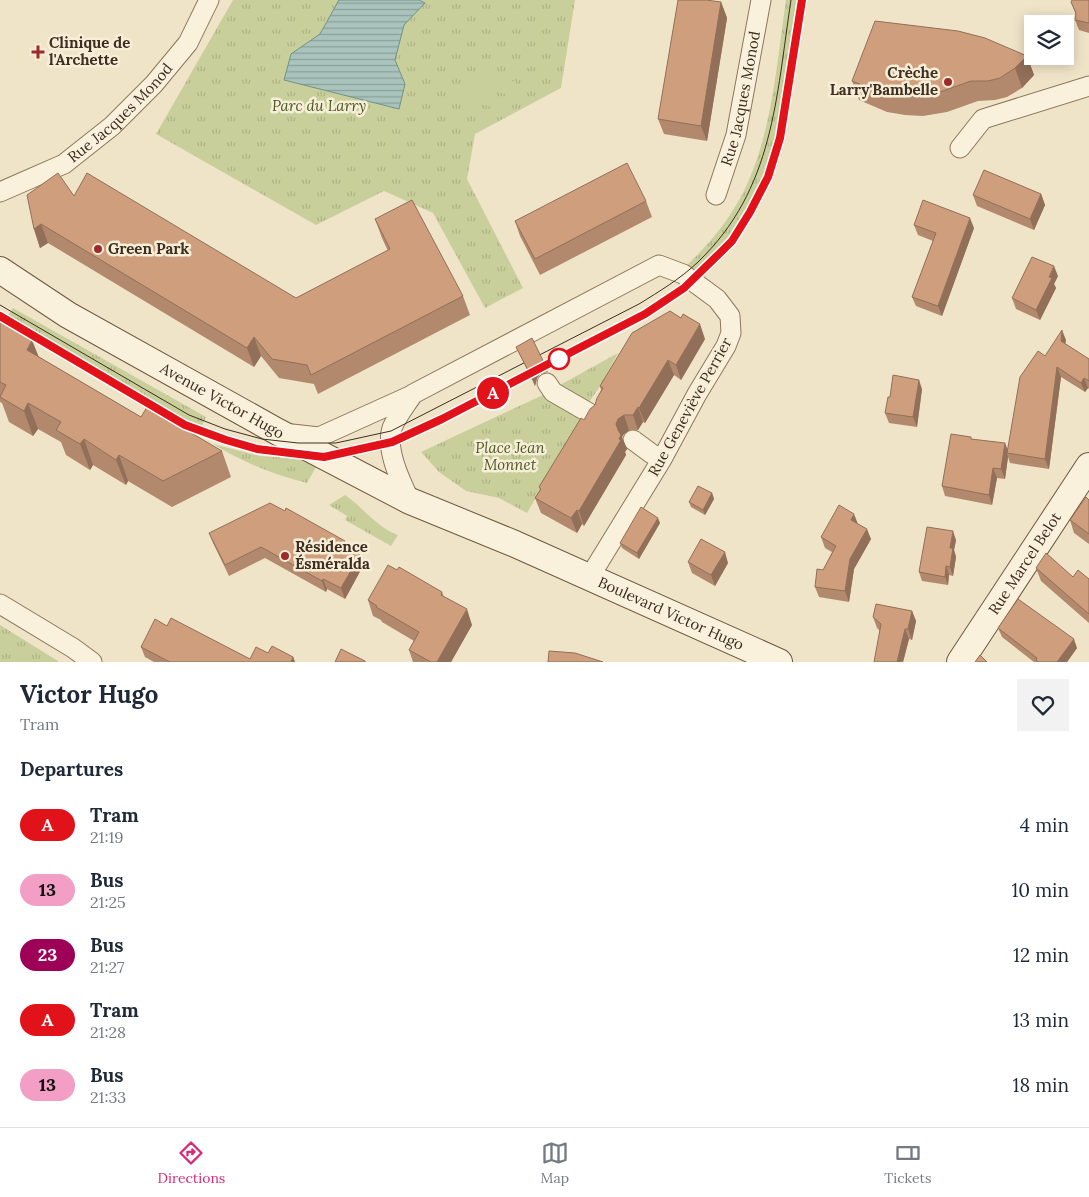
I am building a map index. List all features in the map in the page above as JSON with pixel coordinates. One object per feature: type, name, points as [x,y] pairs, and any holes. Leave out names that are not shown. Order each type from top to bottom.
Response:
[{"type":"main road","name":"Avenue Victor Hugo","points":[[0,270],[68,315],[278,432],[410,501],[515,544],[589,578]]},
{"type":"main road","name":"Rue Marcel Belot","points":[[960,662],[1089,466]]},
{"type":"main road","name":"Boulevard Victor Hugo","points":[[589,578],[779,662]]},
{"type":"street","name":"Rue Jacques Monod","points":[[0,192],[64,164],[112,126],[154,84],[188,43],[209,0]]},
{"type":"street","name":"Rue Jacques Monod","points":[[716,195],[736,135],[761,0]]},
{"type":"street","points":[[960,148],[983,119],[1089,86]]},
{"type":"street","name":"Rue Geneviève Perrier","points":[[278,432],[319,437],[413,394],[659,265],[683,274],[717,299],[730,316],[731,333],[726,346],[697,394],[662,459],[589,578]]},
{"type":"street","points":[[547,383],[553,392],[590,414]]},
{"type":"street","name":"Rue Geneviève Perrier","points":[[410,501],[398,476],[392,454],[391,431],[413,394]]},
{"type":"street","points":[[633,440],[652,454]]},
{"type":"street","points":[[0,604],[74,648],[92,662]]},
{"type":"green space","name":"Parc du Larry","points":[[233,0],[575,0],[561,88],[475,134],[467,179],[523,288],[485,308],[433,213],[384,191],[316,225],[156,134]]},
{"type":"green space","points":[[786,0],[806,0],[793,91],[780,150],[758,207],[728,251],[702,279],[683,269],[703,249],[729,217],[749,180],[764,137],[769,114]]},
{"type":"green space","points":[[470,71],[516,82],[513,96],[467,84]]},
{"type":"green space","points":[[466,88],[513,101],[510,112],[463,99]]},
{"type":"green space","points":[[13,308],[206,417],[198,434],[169,420],[3,324]]},
{"type":"green space","points":[[618,353],[601,385],[589,402],[560,385]]},
{"type":"green space","name":"Place Jean Monnet","points":[[545,394],[583,417],[527,513],[499,498],[466,491],[439,472],[421,452]]},
{"type":"green space","points":[[213,444],[260,456],[305,459],[316,467],[307,483],[258,467]]},
{"type":"green space","points":[[345,495],[376,522],[398,535],[391,546],[345,520],[347,516],[329,505]]},
{"type":"green space","points":[[0,625],[58,661],[58,662],[0,662]]},
{"type":"water","points":[[339,0],[419,0],[425,3],[404,25],[395,60],[405,84],[399,109],[284,80],[291,54],[320,34]]},
{"type":"building","points":[[678,0],[721,2],[701,126],[658,119]]},
{"type":"building","points":[[1072,0],[1089,0],[1089,23],[1075,20],[1076,13],[1071,2]]},
{"type":"building","points":[[875,21],[958,31],[985,38],[1024,55],[1024,59],[1015,68],[1000,78],[988,81],[971,81],[940,92],[916,96],[898,96],[880,92],[852,81]]},
{"type":"building","points":[[627,163],[646,201],[535,259],[515,221]]},
{"type":"building","points":[[984,170],[1041,194],[1030,219],[973,195]]},
{"type":"building","points":[[58,173],[74,196],[87,173],[296,298],[390,249],[375,219],[412,200],[463,296],[311,375],[307,365],[272,359],[254,337],[247,348],[41,224],[34,229],[27,195]]},
{"type":"building","points":[[923,200],[970,218],[938,306],[912,297],[936,233],[914,225]]},
{"type":"building","points":[[1032,257],[1054,266],[1049,277],[1052,278],[1036,310],[1012,298]]},
{"type":"building","points":[[670,311],[681,318],[683,314],[700,324],[676,365],[668,360],[633,415],[624,415],[618,419],[616,424],[621,435],[619,439],[621,440],[579,511],[577,510],[571,518],[535,498],[541,489],[539,487],[581,418],[584,420],[590,409],[595,405],[603,388],[600,386],[632,333]]},
{"type":"building","points":[[0,321],[32,340],[27,350],[141,417],[147,407],[222,451],[163,481],[119,455],[116,460],[84,439],[80,444],[56,430],[61,422],[28,403],[24,411],[0,397],[6,385],[0,382]]},
{"type":"building","points":[[1062,330],[1061,341],[1089,359],[1089,381],[1084,378],[1081,383],[1057,367],[1045,459],[1007,453],[1020,377],[1038,351],[1045,356]]},
{"type":"building","points":[[532,338],[546,367],[538,369],[533,380],[516,347]]},
{"type":"building","points":[[893,375],[919,380],[913,417],[885,413],[888,397],[890,397]]},
{"type":"building","points":[[951,434],[971,437],[971,439],[1005,443],[1001,469],[993,468],[989,495],[942,486]]},
{"type":"building","points":[[698,486],[712,493],[703,510],[689,502]]},
{"type":"building","points":[[1086,497],[1089,500],[1089,534],[1070,520]]},
{"type":"building","name":"Résidence Ésméralda","points":[[270,503],[285,511],[286,508],[345,541],[343,544],[360,555],[341,588],[323,579],[322,581],[261,547],[225,565],[209,533]]},
{"type":"building","points":[[839,505],[854,514],[851,520],[867,529],[850,559],[845,591],[815,587],[817,569],[823,570],[836,546],[821,537]]},
{"type":"building","points":[[641,507],[658,518],[637,553],[620,543]]},
{"type":"building","points":[[927,527],[953,531],[950,548],[953,548],[950,567],[946,566],[945,577],[919,572]]},
{"type":"building","points":[[701,539],[725,552],[711,575],[688,562]]},
{"type":"building","points":[[1046,553],[1073,577],[1078,570],[1089,579],[1089,614],[1036,568]]},
{"type":"building","points":[[388,565],[397,570],[399,567],[442,592],[441,595],[467,609],[437,662],[431,662],[409,650],[419,632],[376,607],[368,600]]},
{"type":"building","points":[[1018,599],[1074,639],[1057,662],[1038,662],[1037,658],[998,628]]},
{"type":"building","points":[[876,604],[912,611],[908,629],[905,629],[897,662],[874,662],[881,624],[873,617]]},
{"type":"building","points":[[171,618],[250,659],[256,647],[268,653],[272,646],[293,657],[291,662],[170,662],[141,647],[155,619],[167,626]]},
{"type":"building","points":[[341,649],[365,661],[365,662],[335,662]]},
{"type":"building","points":[[549,651],[575,653],[603,662],[548,662]]},
{"type":"building","points":[[980,655],[987,662],[975,662]]},
{"type":"tram line","points":[[0,305],[189,415],[225,429],[262,439],[298,443],[336,443],[391,431],[639,304],[677,279],[698,262],[723,234],[742,204],[757,173],[775,107],[791,0]]},
{"type":"tram line","points":[[0,316],[185,425],[227,440],[257,449],[324,457],[392,442],[442,419],[645,314],[684,288],[711,263],[731,241],[750,212],[768,177],[780,138],[802,0]]},
{"type":"tram line","name":"A","points":[[0,316],[185,425],[226,440],[257,449],[324,457],[392,442],[442,419],[645,314],[684,288],[732,241],[768,177],[780,138],[802,0]]},
{"type":"place","name":"Clinique de l'Archette","points":[[38,52]]},
{"type":"place","name":"Crèche Larry'Bambelle","points":[[948,82]]},
{"type":"place","name":"Green Park","points":[[98,249]]},
{"type":"place","name":"Résidence Ésméralda","points":[[285,556]]}]
